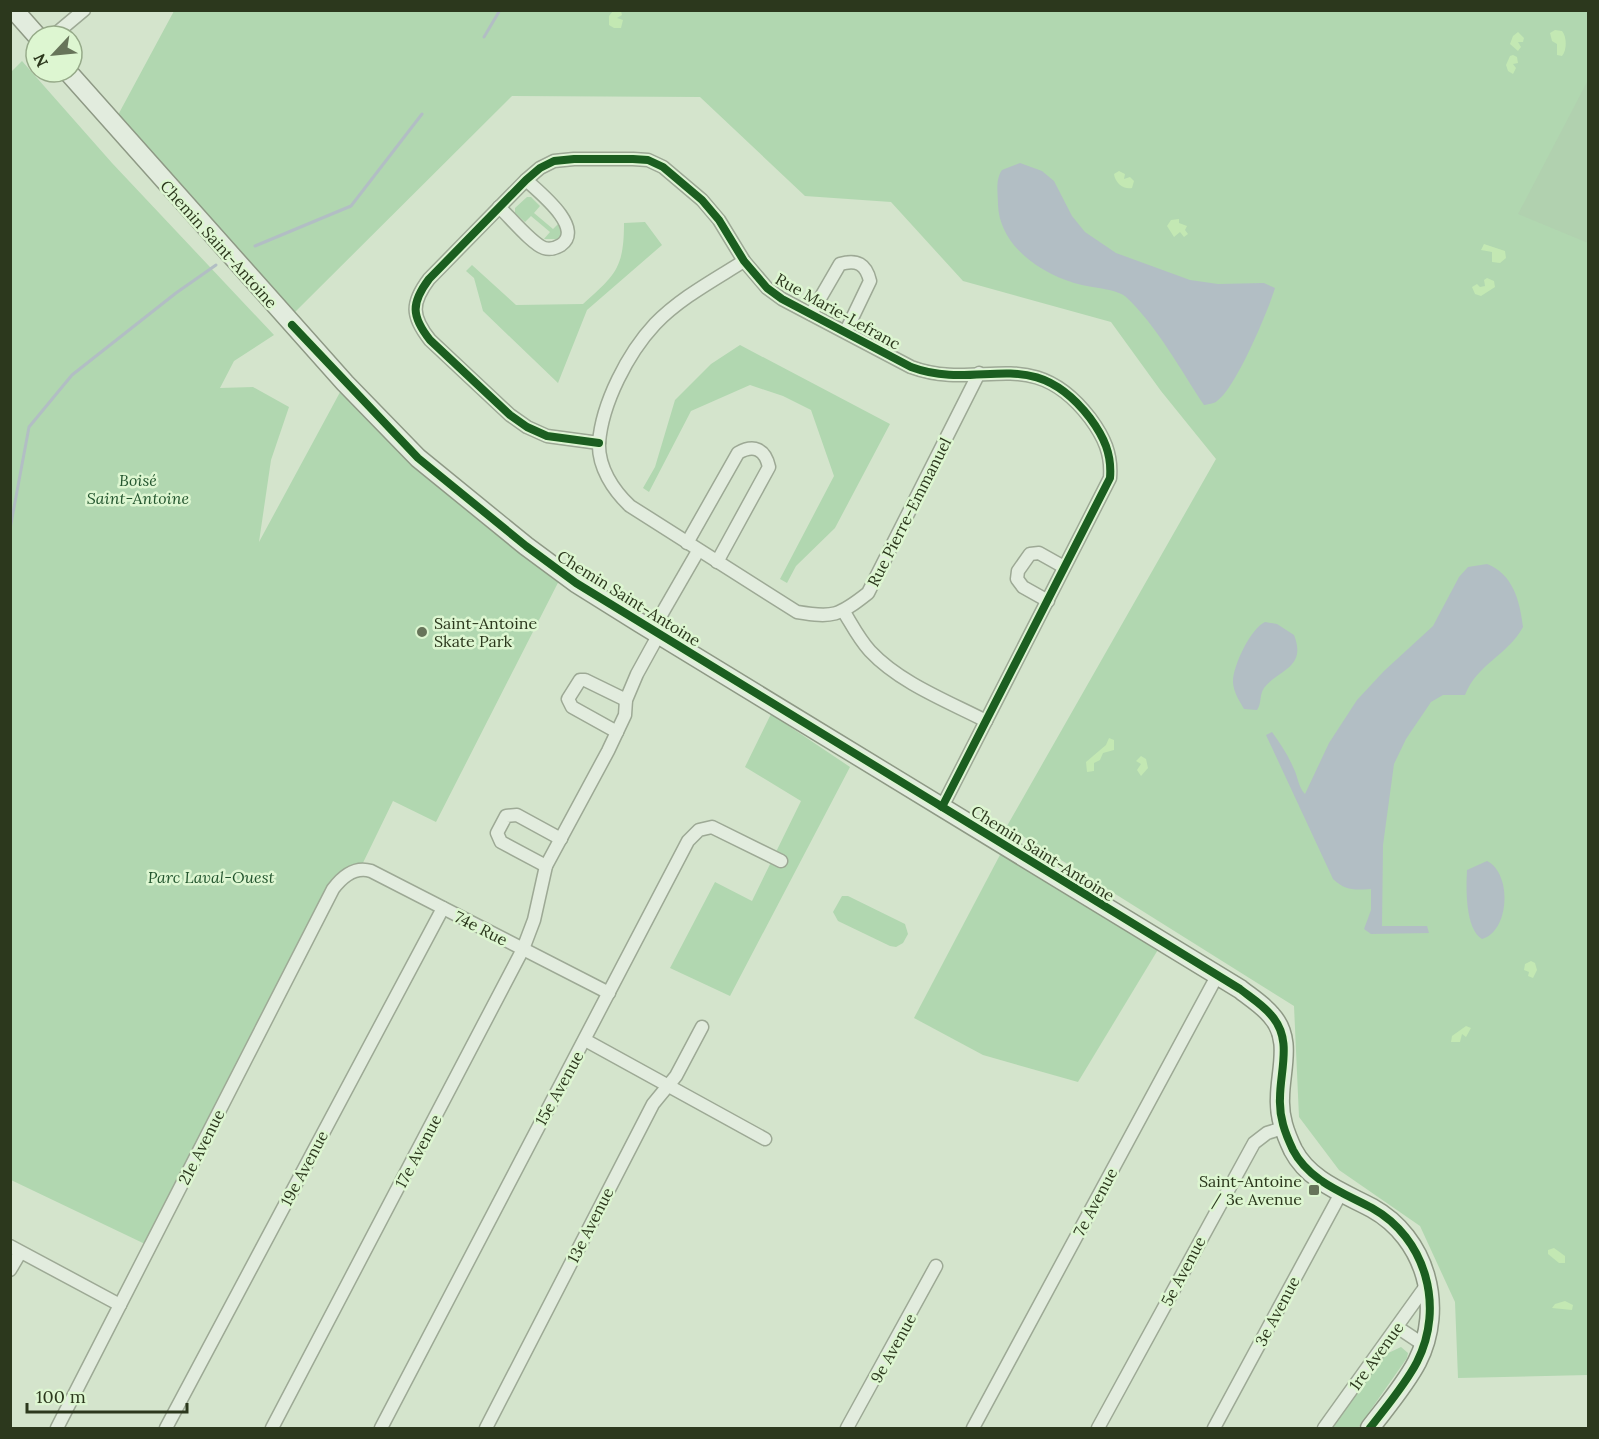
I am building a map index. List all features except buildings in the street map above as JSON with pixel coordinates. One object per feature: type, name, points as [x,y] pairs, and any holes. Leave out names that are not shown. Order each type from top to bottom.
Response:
[{"type":"street","points":[[14,10],[26,24]]},
{"type":"street","points":[[67,24],[84,10]]},
{"type":"street","name":"Chemin Saint-Antoine","points":[[79,84],[345,383],[418,458],[535,553],[576,583],[1217,976],[1258,1003],[1273,1016],[1285,1044],[1280,1099],[1283,1128],[1295,1153],[1308,1169],[1341,1192],[1374,1209],[1404,1234],[1422,1264],[1428,1283],[1430,1308],[1424,1345],[1416,1363],[1370,1428]]},
{"type":"street","name":"Rue Marie-Lefranc","points":[[599,443],[547,436],[527,427],[494,400],[430,340],[420,327],[415,310],[417,295],[429,279],[526,180],[540,168],[554,161],[648,160],[676,175],[702,200],[719,220],[744,261],[767,288],[811,314],[911,367],[927,373],[944,375],[1018,372],[1055,384],[1085,412],[1106,445],[1111,461],[1110,478],[942,807]]},
{"type":"street","points":[[499,207],[542,248],[553,249],[562,244],[568,237],[569,228],[565,219],[526,180]]},
{"type":"street","points":[[744,261],[670,310],[639,344],[611,394],[599,443],[609,482],[617,494],[630,506],[797,612],[821,616],[844,612],[858,637],[871,652],[890,667],[986,721]]},
{"type":"street","name":"Rue Marie-Lefranc","points":[[811,314],[840,264],[850,261],[860,263],[867,270],[870,281],[846,331]]},
{"type":"street","name":"Rue Pierre-Emmanuel","points":[[844,612],[868,593],[979,373]]},
{"type":"street","points":[[687,543],[738,453],[748,447],[758,449],[767,457],[769,467],[717,562]]},
{"type":"street","name":"17e Avenue","points":[[272,1428],[523,949],[534,920],[546,866],[617,732],[625,715],[627,700],[637,674],[698,551]]},
{"type":"street","points":[[1048,601],[1023,587],[1017,579],[1018,571],[1030,554],[1039,553],[1064,567]]},
{"type":"street","points":[[617,732],[572,708],[568,699],[575,685],[580,680],[585,680],[627,700]]},
{"type":"street","points":[[546,866],[501,842],[497,833],[506,816],[517,815],[561,839]]},
{"type":"street","name":"15e Avenue","points":[[381,1428],[693,834],[712,827],[780,861]]},
{"type":"street","name":"74e Rue","points":[[353,871],[365,869],[371,871],[609,993]]},
{"type":"street","name":"21e Avenue","points":[[57,1428],[333,889],[353,871]]},
{"type":"street","name":"19e Avenue","points":[[166,1428],[443,908]]},
{"type":"street","name":"7e Avenue","points":[[973,1428],[1217,976]]},
{"type":"street","name":"13e Avenue","points":[[486,1428],[653,1104],[676,1076],[702,1027]]},
{"type":"street","points":[[585,1040],[666,1087],[765,1139]]},
{"type":"street","name":"5e Avenue","points":[[1098,1428],[1254,1143],[1267,1133],[1283,1128]]},
{"type":"street","name":"3e Avenue","points":[[1214,1428],[1341,1192]]},
{"type":"street","points":[[10,1270],[15,1250],[120,1305]]},
{"type":"street","name":"9e Avenue","points":[[847,1428],[936,1266]]},
{"type":"street","name":"1re Avenue","points":[[1324,1428],[1428,1283]]},
{"type":"street","points":[[1397,1327],[1424,1345]]},
{"type":"green space","points":[[174,11],[1588,11],[1588,1375],[1458,1378],[1455,1302],[1420,1226],[1339,1170],[1299,1117],[1294,1006],[1007,826],[1216,459],[1161,391],[1111,322],[963,281],[891,202],[805,196],[700,97],[512,96],[295,312],[118,115]]},
{"type":"green space","points":[[22,61],[24,84],[42,84],[112,163],[274,335],[234,361],[220,388],[253,387],[289,407],[271,460],[259,542],[345,383],[418,458],[566,567],[436,822],[393,801],[360,869],[344,875],[145,1244],[11,1180],[10,73]]},
{"type":"green space","points":[[527,197],[531,197],[540,206],[534,213],[553,229],[559,223],[562,234],[558,239],[544,239],[550,232],[531,216],[525,222],[515,213],[515,208]]},
{"type":"green space","points":[[645,222],[662,245],[587,310],[558,383],[483,311],[474,278],[466,271],[472,265],[516,305],[583,304],[603,286],[616,270],[622,251],[624,223]]},
{"type":"green space","points":[[740,345],[890,424],[835,528],[796,566],[787,583],[780,579],[834,476],[811,410],[783,396],[750,385],[691,411],[649,492],[643,488],[655,467],[675,400],[711,364]]},
{"type":"green space","points":[[771,714],[850,767],[730,996],[670,968],[715,882],[752,901],[801,801],[745,767]]},
{"type":"green space","points":[[1001,853],[1159,948],[1078,1082],[983,1055],[914,1018]]},
{"type":"green space","points":[[842,896],[848,896],[905,924],[908,934],[903,943],[896,947],[890,946],[838,921],[833,912]]},
{"type":"green space","points":[[1401,1347],[1408,1353],[1407,1358],[1358,1428],[1331,1428],[1382,1356]]},
{"type":"sand","points":[[613,11],[621,11],[622,15],[617,18],[623,20],[621,28],[609,25],[609,16]]},
{"type":"sand","points":[[1555,30],[1562,31],[1566,40],[1562,56],[1557,55],[1557,44],[1552,41],[1550,33]]},
{"type":"sand","points":[[1518,32],[1524,38],[1523,42],[1518,42],[1521,47],[1518,51],[1510,44],[1513,36]]},
{"type":"sand","points":[[1510,56],[1517,57],[1518,63],[1513,64],[1516,68],[1513,74],[1508,71],[1506,65]]},
{"type":"sand","points":[[1119,171],[1125,174],[1124,179],[1130,177],[1134,181],[1132,188],[1123,187],[1118,183],[1114,174]]},
{"type":"sand","points":[[1179,219],[1179,223],[1187,226],[1185,230],[1188,234],[1184,237],[1180,232],[1174,237],[1167,226],[1171,220]]},
{"type":"sand","points":[[1484,244],[1505,251],[1506,258],[1500,263],[1492,262],[1492,252],[1481,250]]},
{"type":"sand","points":[[1487,278],[1494,281],[1495,287],[1481,296],[1475,294],[1472,287],[1477,284],[1480,287],[1485,286],[1484,280]]},
{"type":"sand","points":[[1109,738],[1114,740],[1114,750],[1103,753],[1100,760],[1094,763],[1094,771],[1087,772],[1086,762],[1106,745]]},
{"type":"sand","points":[[1141,756],[1146,759],[1148,768],[1141,776],[1137,770],[1141,764],[1136,761]]},
{"type":"sand","points":[[1531,961],[1535,963],[1537,970],[1533,978],[1528,976],[1529,972],[1524,970],[1525,964]]},
{"type":"sand","points":[[1466,1026],[1471,1028],[1466,1037],[1462,1034],[1460,1042],[1451,1042],[1452,1036]]},
{"type":"sand","points":[[1554,1248],[1565,1256],[1565,1263],[1559,1263],[1548,1254],[1548,1250]]},
{"type":"sand","points":[[1565,1301],[1573,1305],[1572,1310],[1552,1308],[1555,1304]]},
{"type":"shaded area","points":[[1588,80],[1588,243],[1518,214]]},
{"type":"shaded area","points":[[1020,163],[1042,171],[1054,181],[1072,216],[1085,232],[1116,253],[1190,280],[1218,284],[1264,283],[1275,288],[1266,314],[1242,366],[1225,393],[1217,401],[1204,405],[1158,334],[1126,297],[1117,292],[1082,285],[1053,275],[1026,258],[1015,247],[1001,220],[997,187],[1002,170]]},
{"type":"shaded area","points":[[1487,564],[1503,574],[1509,581],[1517,598],[1523,627],[1517,637],[1477,675],[1465,695],[1443,695],[1431,702],[1406,739],[1394,764],[1383,845],[1382,926],[1427,926],[1429,933],[1371,934],[1364,929],[1371,910],[1371,889],[1350,889],[1333,879],[1266,735],[1272,732],[1281,745],[1305,794],[1329,743],[1357,700],[1384,671],[1433,626],[1459,577],[1468,567]]},
{"type":"shaded area","points":[[1265,622],[1277,624],[1294,635],[1297,655],[1290,667],[1264,688],[1257,710],[1244,709],[1234,690],[1234,676],[1239,658],[1248,640]]},
{"type":"shaded area","points":[[1487,861],[1495,867],[1501,877],[1504,902],[1498,925],[1491,934],[1482,939],[1472,927],[1470,918],[1467,870]]},
{"type":"waterway","points":[[484,37],[500,10]]},
{"type":"waterway","points":[[255,246],[351,206],[422,114]]},
{"type":"waterway","points":[[10,529],[29,427],[72,375],[176,293],[216,265]]},
{"type":"cycle path","points":[[599,443],[547,436],[527,427],[510,415],[430,340],[419,324],[416,310],[419,295],[429,279],[526,180],[540,168],[554,161],[633,159],[648,160],[663,167],[702,200],[719,220],[744,261],[767,288],[782,299],[911,367],[936,373],[960,375],[1005,373],[1026,375],[1047,381],[1068,395],[1090,418],[1103,439],[1108,453],[1110,478],[942,807]]},
{"type":"cycle path","points":[[292,325],[418,458],[526,546],[576,583],[1240,989],[1268,1011],[1278,1024],[1284,1044],[1280,1112],[1293,1150],[1308,1170],[1318,1178],[1391,1221],[1406,1237],[1417,1255],[1425,1276],[1429,1297],[1429,1319],[1425,1341],[1407,1379],[1370,1428]]},
{"type":"place","name":"Saint-Antoine Skate Park","points":[[422,632]]},
{"type":"place","name":"Saint-Antoine / 3e Avenue","points":[[1314,1190]]},
{"type":"park label","name":"Boisé Saint-Antoine","points":[[138,489]]},
{"type":"park label","name":"Parc Laval-Ouest","points":[[211,877]]}]
